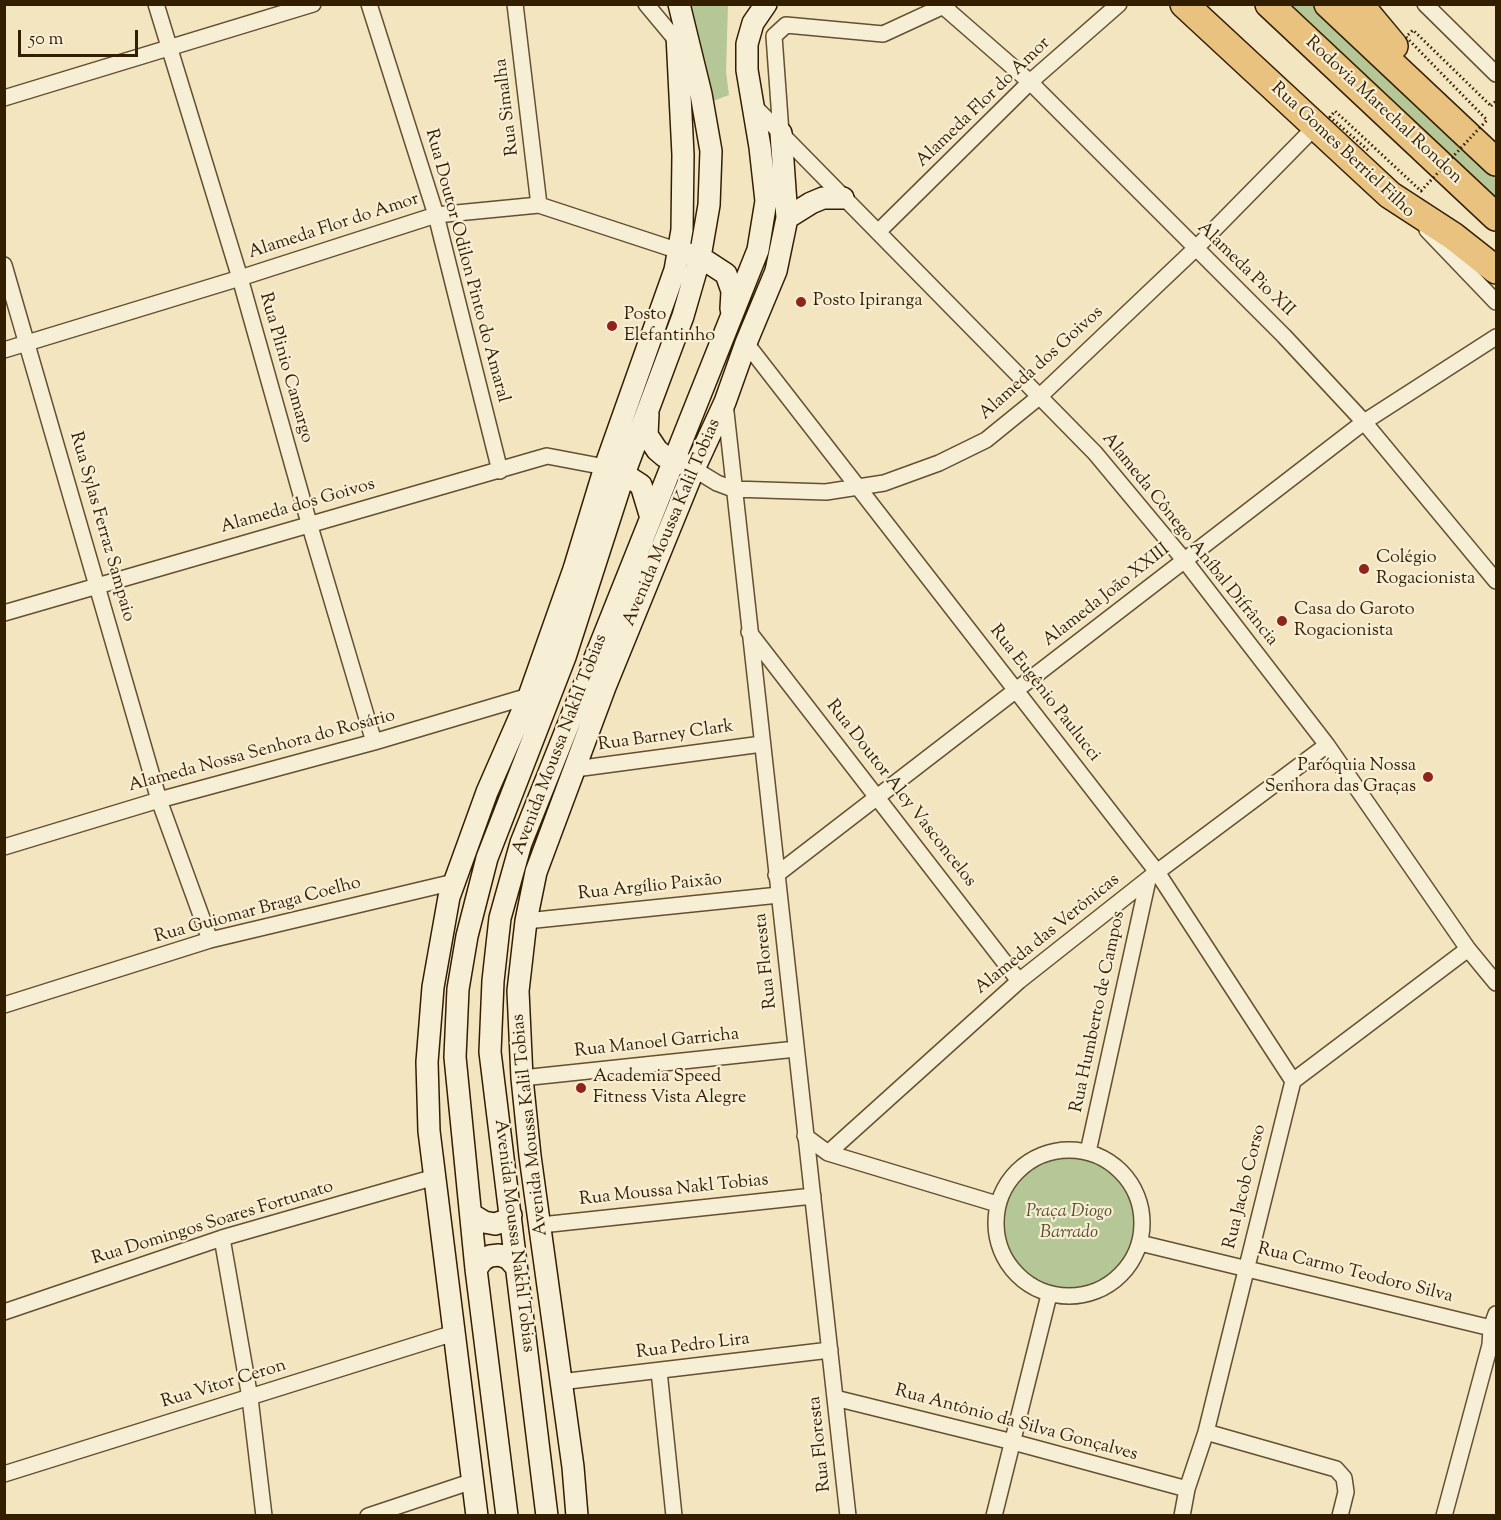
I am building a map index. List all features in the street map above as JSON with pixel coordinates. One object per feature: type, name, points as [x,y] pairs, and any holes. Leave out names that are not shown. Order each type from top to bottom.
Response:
[{"type":"highway","name":"Rua Gomes Berriel Filho","points":[[1184,4],[1390,195]]},
{"type":"highway","name":"Rodovia Marechal Rondon","points":[[1269,4],[1497,217]]},
{"type":"highway","points":[[1328,4],[1497,162]]},
{"type":"highway","points":[[1359,4],[1497,162]]},
{"type":"highway","points":[[1390,195],[1453,236],[1497,270]]},
{"type":"main road","name":"Avenida Moussa Nakhl Tobias","points":[[547,1515],[490,1052],[493,981],[500,918],[521,843],[758,250],[766,201],[747,70],[747,44],[753,23],[766,4]]},
{"type":"main road","points":[[477,1515],[429,1131],[427,1062],[433,987],[448,897],[487,792],[529,696],[574,569],[614,471],[677,261],[682,230],[683,155],[676,39],[679,8]]},
{"type":"main road","name":"Avenida Moussa Nakhl Tobias","points":[[507,1515],[476,1269],[455,1057],[458,989],[466,936],[487,858],[565,657],[601,546],[614,471],[649,404],[683,316],[700,257],[709,205],[711,151],[701,94],[679,8]]},
{"type":"main road","name":"Avenida Moussa Kalil Tobias","points":[[577,1515],[573,1467],[530,1156],[522,1078],[519,991],[526,921],[536,872],[604,687],[727,395],[776,271],[787,218],[781,133]]},
{"type":"main road","points":[[787,218],[823,198],[843,198]]},
{"type":"main road","points":[[758,250],[780,254]]},
{"type":"main road","points":[[677,261],[700,257],[726,274],[732,291],[730,322]]},
{"type":"main road","points":[[677,261],[683,316]]},
{"type":"main road","points":[[707,378],[727,395]]},
{"type":"main road","points":[[649,404],[647,435],[657,450],[664,456],[694,469]]},
{"type":"main road","points":[[614,471],[641,485],[651,518]]},
{"type":"main road","points":[[574,569],[601,546]]},
{"type":"main road","points":[[604,687],[607,628]]},
{"type":"main road","points":[[487,792],[487,858]]},
{"type":"main road","points":[[521,843],[561,801]]},
{"type":"main road","points":[[471,1214],[484,1222],[495,1224],[511,1215]]},
{"type":"main road","points":[[476,1269],[483,1260],[499,1255],[508,1258],[516,1267]]},
{"type":"main road","points":[[531,1375],[573,1467]]},
{"type":"street","name":"Rua Plinio Camargo","points":[[156,4],[240,278],[374,742]]},
{"type":"street","points":[[4,98],[313,4]]},
{"type":"street","name":"Rua Doutor Odilon Pinto do Amaral","points":[[369,4],[436,215],[500,471]]},
{"type":"street","name":"Rua Simalha","points":[[515,4],[539,205]]},
{"type":"street","points":[[646,4],[676,39]]},
{"type":"street","name":"Alameda Flor do Amor","points":[[878,232],[1030,82],[1119,4]]},
{"type":"street","points":[[1425,4],[1497,74]]},
{"type":"street","points":[[781,133],[774,36],[786,26],[883,34],[946,6]]},
{"type":"street","name":"Alameda Pio XII","points":[[946,6],[1030,82],[1284,336],[1364,422],[1497,581]]},
{"type":"street","name":"Alameda Cônego Aníbal Difrância","points":[[753,105],[1095,453],[1185,561],[1327,745],[1468,949],[1497,983]]},
{"type":"street","name":"Alameda dos Goivos","points":[[694,469],[717,483],[733,489],[826,492],[884,483],[939,464],[986,440],[1039,397],[1195,249],[1315,127]]},
{"type":"street","name":"Rua Gomes Berriel Filho","points":[[1390,195],[1497,302]]},
{"type":"street","name":"Alameda Flor do Amor","points":[[4,350],[436,215],[539,205],[677,261]]},
{"type":"street","name":"Rua Sylas Ferraz Sampaio","points":[[4,265],[159,800],[210,940]]},
{"type":"street","name":"Alameda João XXIII","points":[[776,875],[1364,422],[1497,337]]},
{"type":"street","name":"Rua Eugênio Paulucci","points":[[746,343],[1017,690],[1153,876],[1293,1081]]},
{"type":"street","name":"Rua Floresta","points":[[727,395],[733,489],[848,1515]]},
{"type":"street","name":"Alameda dos Goivos","points":[[4,613],[309,523],[548,456],[614,471]]},
{"type":"street","name":"Rua Doutor Alcy Vasconcelos","points":[[749,632],[1019,981]]},
{"type":"street","name":"Alameda Nossa Senhora do Rosário","points":[[4,847],[159,800],[374,742],[529,696]]},
{"type":"street","name":"Rua Barney Clark","points":[[575,769],[762,744]]},
{"type":"street","name":"Alameda das Verônicas","points":[[828,1153],[1019,981],[1153,876],[1327,745]]},
{"type":"street","name":"Rua Humberto de Campos","points":[[1088,1152],[1153,876]]},
{"type":"street","name":"Rua Guiomar Braga Coelho","points":[[4,1005],[210,940],[454,882]]},
{"type":"street","name":"Rua Argílio Paixão","points":[[526,921],[779,895]]},
{"type":"street","points":[[1293,1081],[1468,949]]},
{"type":"street","name":"Rua Manoel Garricha","points":[[522,1078],[796,1049]]},
{"type":"street","name":"Rua Jacob Corso","points":[[1182,1515],[1206,1432],[1293,1081]]},
{"type":"street","points":[[805,1136],[828,1153],[997,1204]]},
{"type":"street","points":[[1065,1150],[1088,1152],[1109,1162],[1127,1178],[1138,1198],[1143,1220],[1140,1243],[1130,1264],[1115,1281],[1095,1292],[1072,1297],[1049,1294],[1028,1285],[1019,1278],[1011,1270],[999,1250],[995,1227],[997,1204],[1006,1183],[1022,1166],[1042,1154],[1065,1150]]},
{"type":"street","name":"Rua Domingos Soares Fortunato","points":[[4,1312],[222,1238],[435,1177]]},
{"type":"street","name":"Rua Moussa Nakl Tobias","points":[[540,1225],[813,1196]]},
{"type":"street","points":[[222,1238],[250,1398],[264,1515]]},
{"type":"street","name":"Rua Carmo Teodoro Silva","points":[[1140,1243],[1245,1268],[1494,1321]]},
{"type":"street","points":[[994,1515],[1049,1294]]},
{"type":"street","points":[[1444,1515],[1493,1349],[1494,1321]]},
{"type":"street","name":"Rua Vitor Ceron","points":[[4,1474],[454,1333]]},
{"type":"street","name":"Rua Pedro Lira","points":[[560,1382],[830,1350]]},
{"type":"street","points":[[659,1371],[674,1515]]},
{"type":"street","name":"Rua Antônio da Silva Gonçalves","points":[[835,1398],[1013,1442],[1188,1489]]},
{"type":"street","points":[[1206,1432],[1336,1469],[1344,1478],[1346,1492],[1340,1515]]},
{"type":"street","points":[[368,1515],[473,1481]]},
{"type":"path","points":[[1368,150],[1330,117],[1335,111],[1421,191],[1487,120],[1406,37],[1413,30],[1491,106],[1497,101]]},
{"type":"green space","points":[[688,5],[728,5],[726,72],[729,95],[713,101],[709,79],[691,26]]},
{"type":"green space","points":[[1283,5],[1314,5],[1496,175],[1496,204]]},
{"type":"green space","name":"Praça Diogo Barrado","points":[[1069,1153],[1096,1158],[1119,1173],[1134,1196],[1139,1223],[1134,1250],[1119,1273],[1096,1288],[1069,1293],[1042,1288],[1019,1273],[1004,1250],[999,1223],[1004,1196],[1019,1173],[1042,1158]]},
{"type":"place","name":"Posto Ipiranga","points":[[801,302]]},
{"type":"place","name":"Posto Elefantinho","points":[[612,326]]},
{"type":"place","name":"Colégio Rogacionista","points":[[1364,569]]},
{"type":"place","name":"Casa do Garoto Rogacionista","points":[[1282,621]]},
{"type":"place","name":"Paróquia Nossa Senhora das Graças","points":[[1428,777]]},
{"type":"place","name":"Academia Speed Fitness Vista Alegre","points":[[581,1088]]}]
